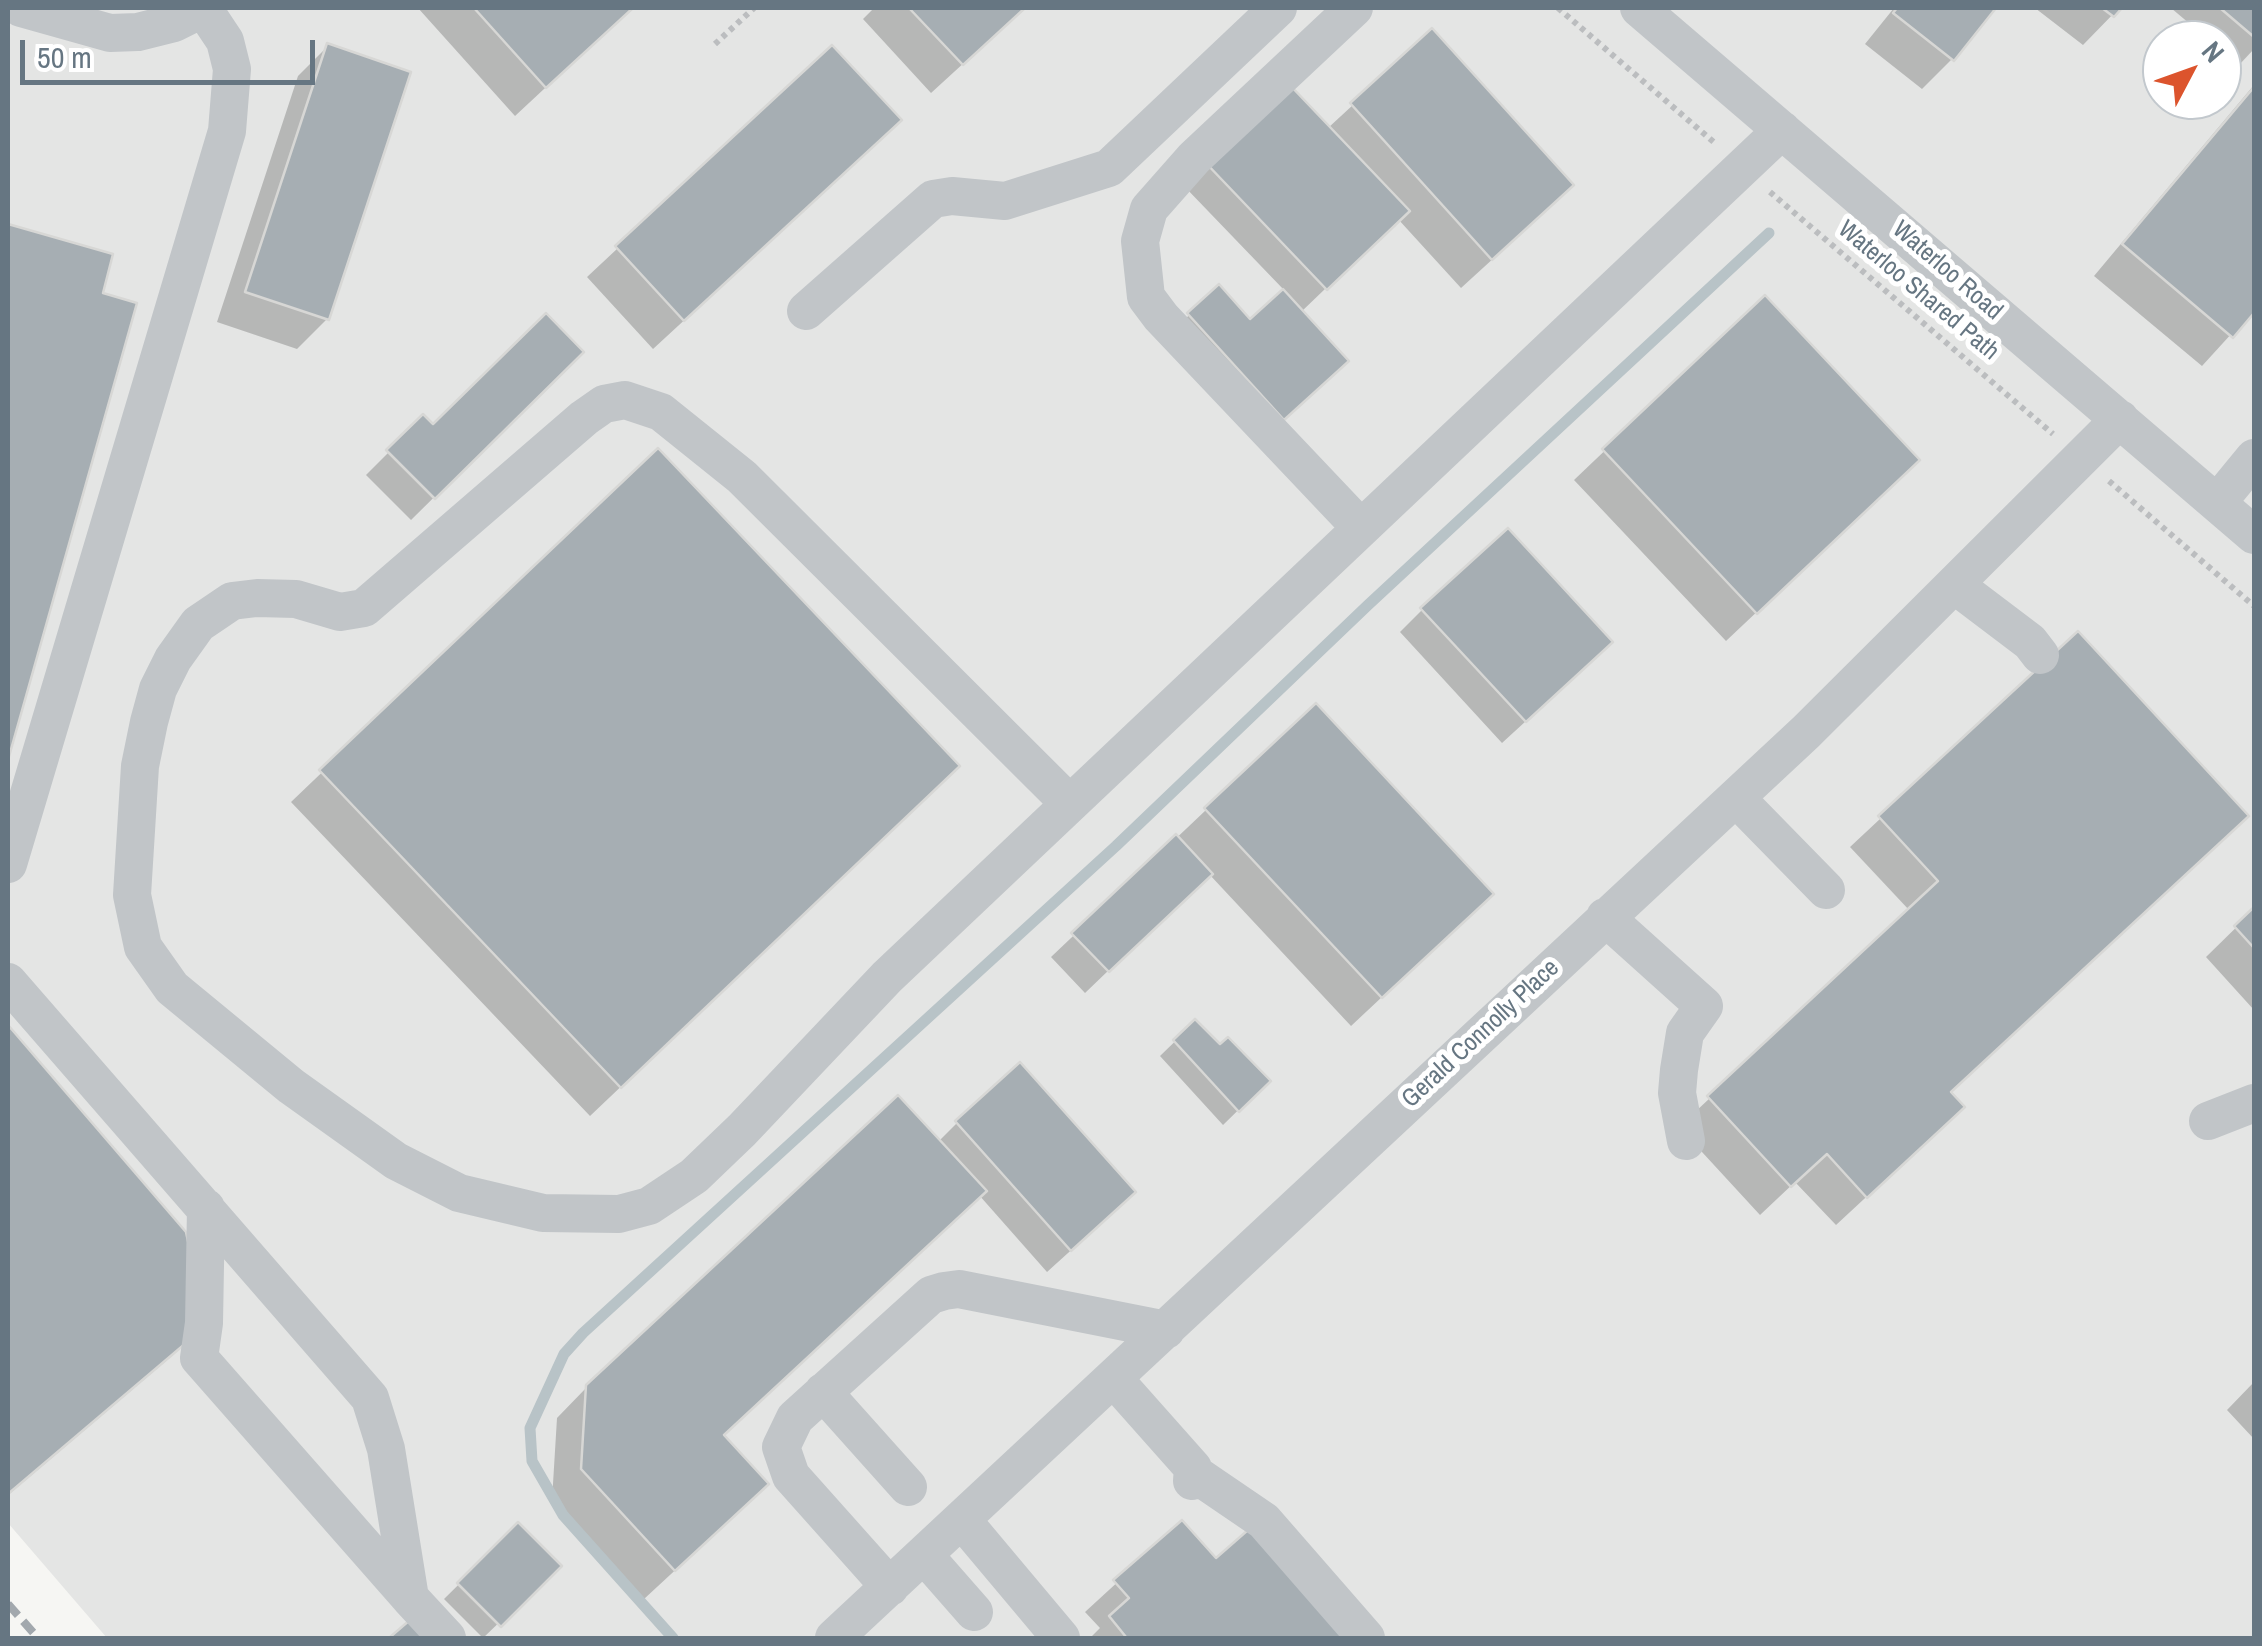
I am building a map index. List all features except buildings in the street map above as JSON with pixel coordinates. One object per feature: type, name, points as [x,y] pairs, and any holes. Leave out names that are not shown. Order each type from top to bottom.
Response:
[{"type":"street","points":[[8,864],[226,131],[232,70],[225,42],[203,8],[174,23],[138,32],[110,33],[21,8]]},
{"type":"street","points":[[806,311],[932,199],[952,196],[1005,201],[1109,168],[1278,8]]},
{"type":"street","points":[[1354,8],[1194,158],[1149,209],[1140,241],[1146,297],[1161,317],[1360,527]]},
{"type":"street","name":"Waterloo Road","points":[[1639,8],[2254,535]]},
{"type":"street","points":[[1069,803],[742,477],[660,412],[625,400],[604,404],[584,418],[364,608],[340,612],[296,599],[232,600],[198,624],[172,659],[158,689],[140,766],[132,895],[143,947],[172,988],[290,1086],[396,1161],[459,1193],[543,1214],[619,1214],[649,1206],[694,1176],[887,977],[1782,130]]},
{"type":"street","name":"Gerald Connolly Place","points":[[834,1638],[1736,798],[1956,586],[2120,420]]},
{"type":"street","points":[[2216,502],[2254,458]]},
{"type":"street","points":[[1956,586],[2030,642],[2040,655]]},
{"type":"street","points":[[1736,798],[1826,890]]},
{"type":"street","points":[[1604,918],[1704,1006],[1685,1033],[1676,1093],[1686,1141]]},
{"type":"street","points":[[8,982],[370,1398],[386,1449],[410,1598]]},
{"type":"street","points":[[2208,1121],[2254,1103]]},
{"type":"street","points":[[206,1208],[204,1323],[199,1358],[447,1638]]},
{"type":"street","points":[[890,1587],[791,1476],[781,1447],[795,1418],[931,1295],[944,1291],[960,1289],[1166,1330]]},
{"type":"street","points":[[1114,1379],[1185,1458],[1194,1478],[1264,1520],[1366,1638]]},
{"type":"street","points":[[823,1392],[908,1487]]},
{"type":"street","points":[[962,1520],[1060,1638]]},
{"type":"street","points":[[924,1556],[974,1612]]},
{"type":"path","points":[[714,44],[754,8]]},
{"type":"path","points":[[1558,8],[1718,146]]},
{"type":"path","name":"Waterloo Shared Path","points":[[1763,185],[2046,428]]},
{"type":"path","points":[[2129,497],[2254,606]]},
{"type":"shaded area","points":[[8,8],[2254,8],[2254,1638],[107,1638],[8,1523]]},
{"type":"waterway","points":[[673,1638],[563,1515],[532,1461],[530,1428],[564,1354],[1116,846],[1368,605],[1769,233]]},
{"type":"railway","points":[[8,1604],[38,1638]]}]
